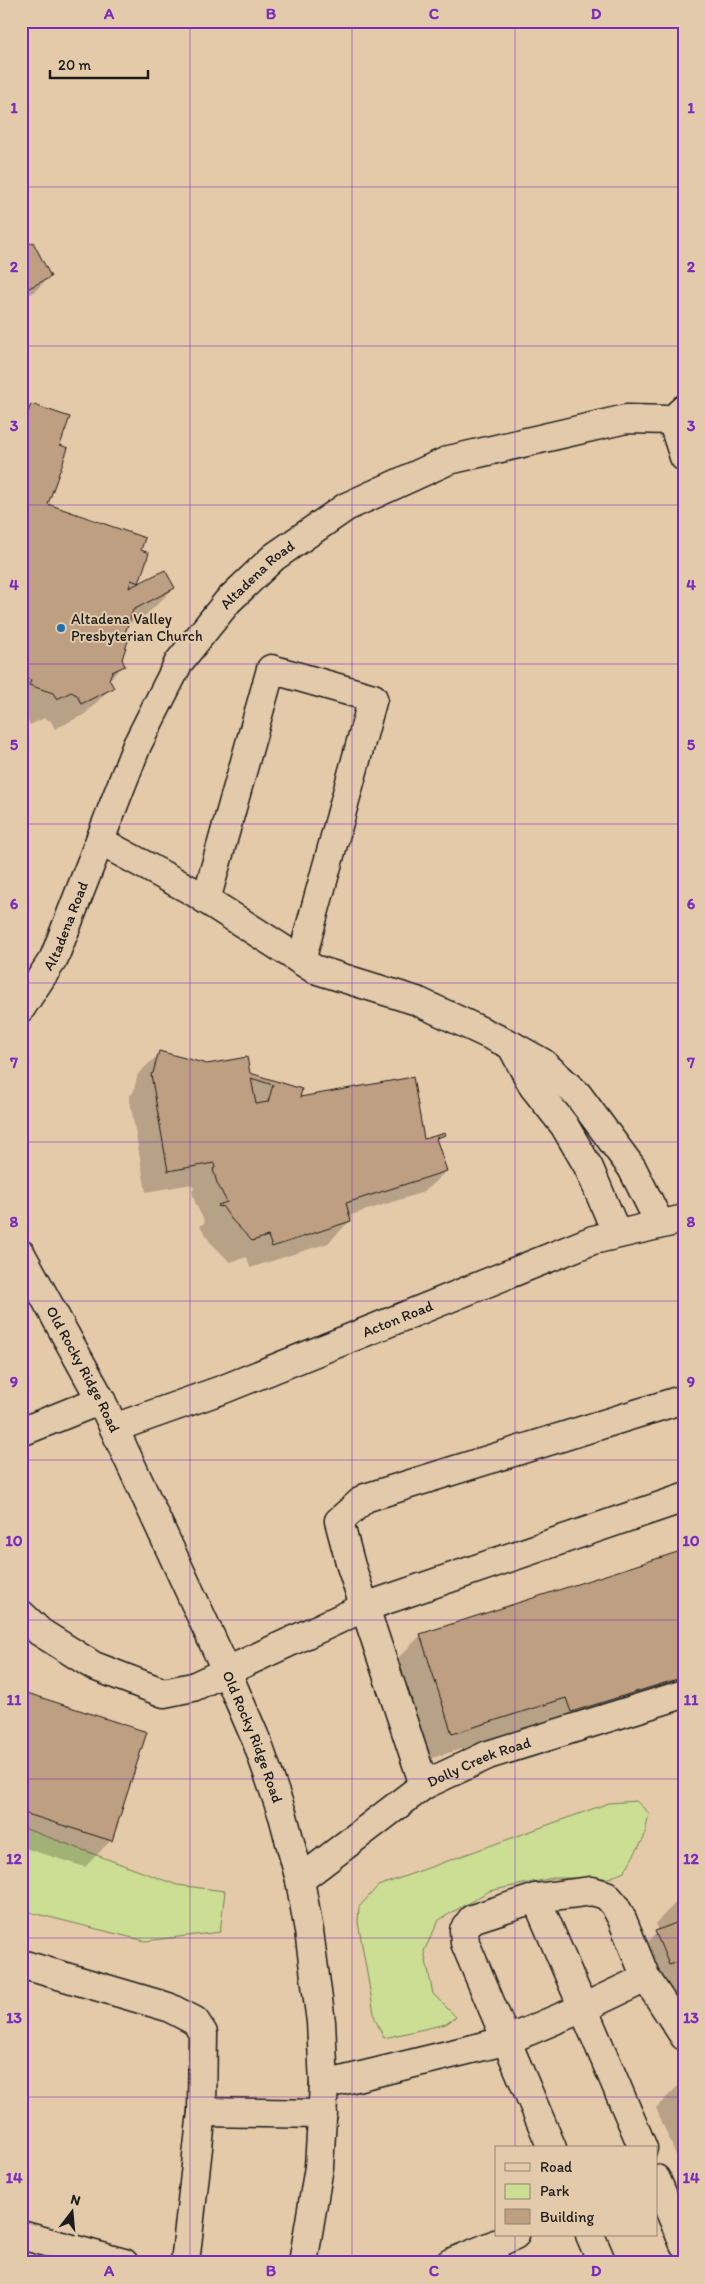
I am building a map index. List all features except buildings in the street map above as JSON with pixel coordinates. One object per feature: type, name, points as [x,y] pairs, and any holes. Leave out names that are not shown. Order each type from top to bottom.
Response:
[{"type":"street","points":[[678,415],[684,457]]},
{"type":"street","name":"Altadena Road","points":[[21,1008],[54,958],[137,745],[179,662],[228,600],[274,557],[346,507],[449,460],[626,419],[678,415]]},
{"type":"street","points":[[206,900],[271,669],[373,698],[301,961]]},
{"type":"street","points":[[100,841],[206,900],[314,969],[417,1001],[512,1045],[543,1063],[578,1096],[672,1221]]},
{"type":"street","points":[[512,1045],[533,1086],[564,1124],[589,1168],[617,1234]]},
{"type":"street","name":"Acton Road","points":[[114,1428],[224,1389],[593,1240],[672,1221]]},
{"type":"street","name":"Old Rocky Ridge Road","points":[[21,1254],[101,1400],[226,1670],[257,1742],[283,1816],[300,1880],[320,2022],[324,2085],[318,2167],[303,2263]]},
{"type":"street","points":[[424,1785],[351,1566],[338,1521],[365,1498],[684,1399]]},
{"type":"street","points":[[21,1432],[101,1400]]},
{"type":"street","points":[[21,1614],[40,1632],[94,1666],[164,1693],[193,1687],[365,1607],[684,1498]]},
{"type":"street","name":"Dolly Creek Road","points":[[300,1880],[424,1785],[488,1755],[684,1694]]},
{"type":"street","points":[[551,2146],[465,1943],[464,1930],[472,1920],[536,1898],[592,1891],[606,1895],[614,1904],[622,1919],[646,1978],[684,2036]]},
{"type":"street","points":[[536,1898],[642,2146]]},
{"type":"street","points":[[21,1964],[168,2007],[195,2021],[203,2033],[202,2112],[185,2263]]},
{"type":"street","points":[[324,2085],[505,2041],[583,2008],[646,1978]]},
{"type":"street","points":[[202,2112],[323,2114]]},
{"type":"street","points":[[658,2184],[684,2244]]},
{"type":"street","points":[[21,2235],[124,2263]]},
{"type":"street","points":[[450,2263],[493,2255],[514,2236]]},
{"type":"street","points":[[590,2236],[602,2263]]},
{"type":"green space","points":[[636,1801],[649,1813],[644,1838],[624,1872],[609,1878],[553,1878],[489,1891],[439,1920],[424,1951],[433,1994],[456,2017],[446,2024],[384,2038],[375,2019],[358,1922],[359,1907],[378,1886],[609,1803]]},
{"type":"green space","points":[[21,1827],[177,1885],[225,1891],[220,1932],[145,1941],[21,1910]]},
{"type":"place","name":"Altadena Valley Presbyterian Church","points":[[61,628]]}]
